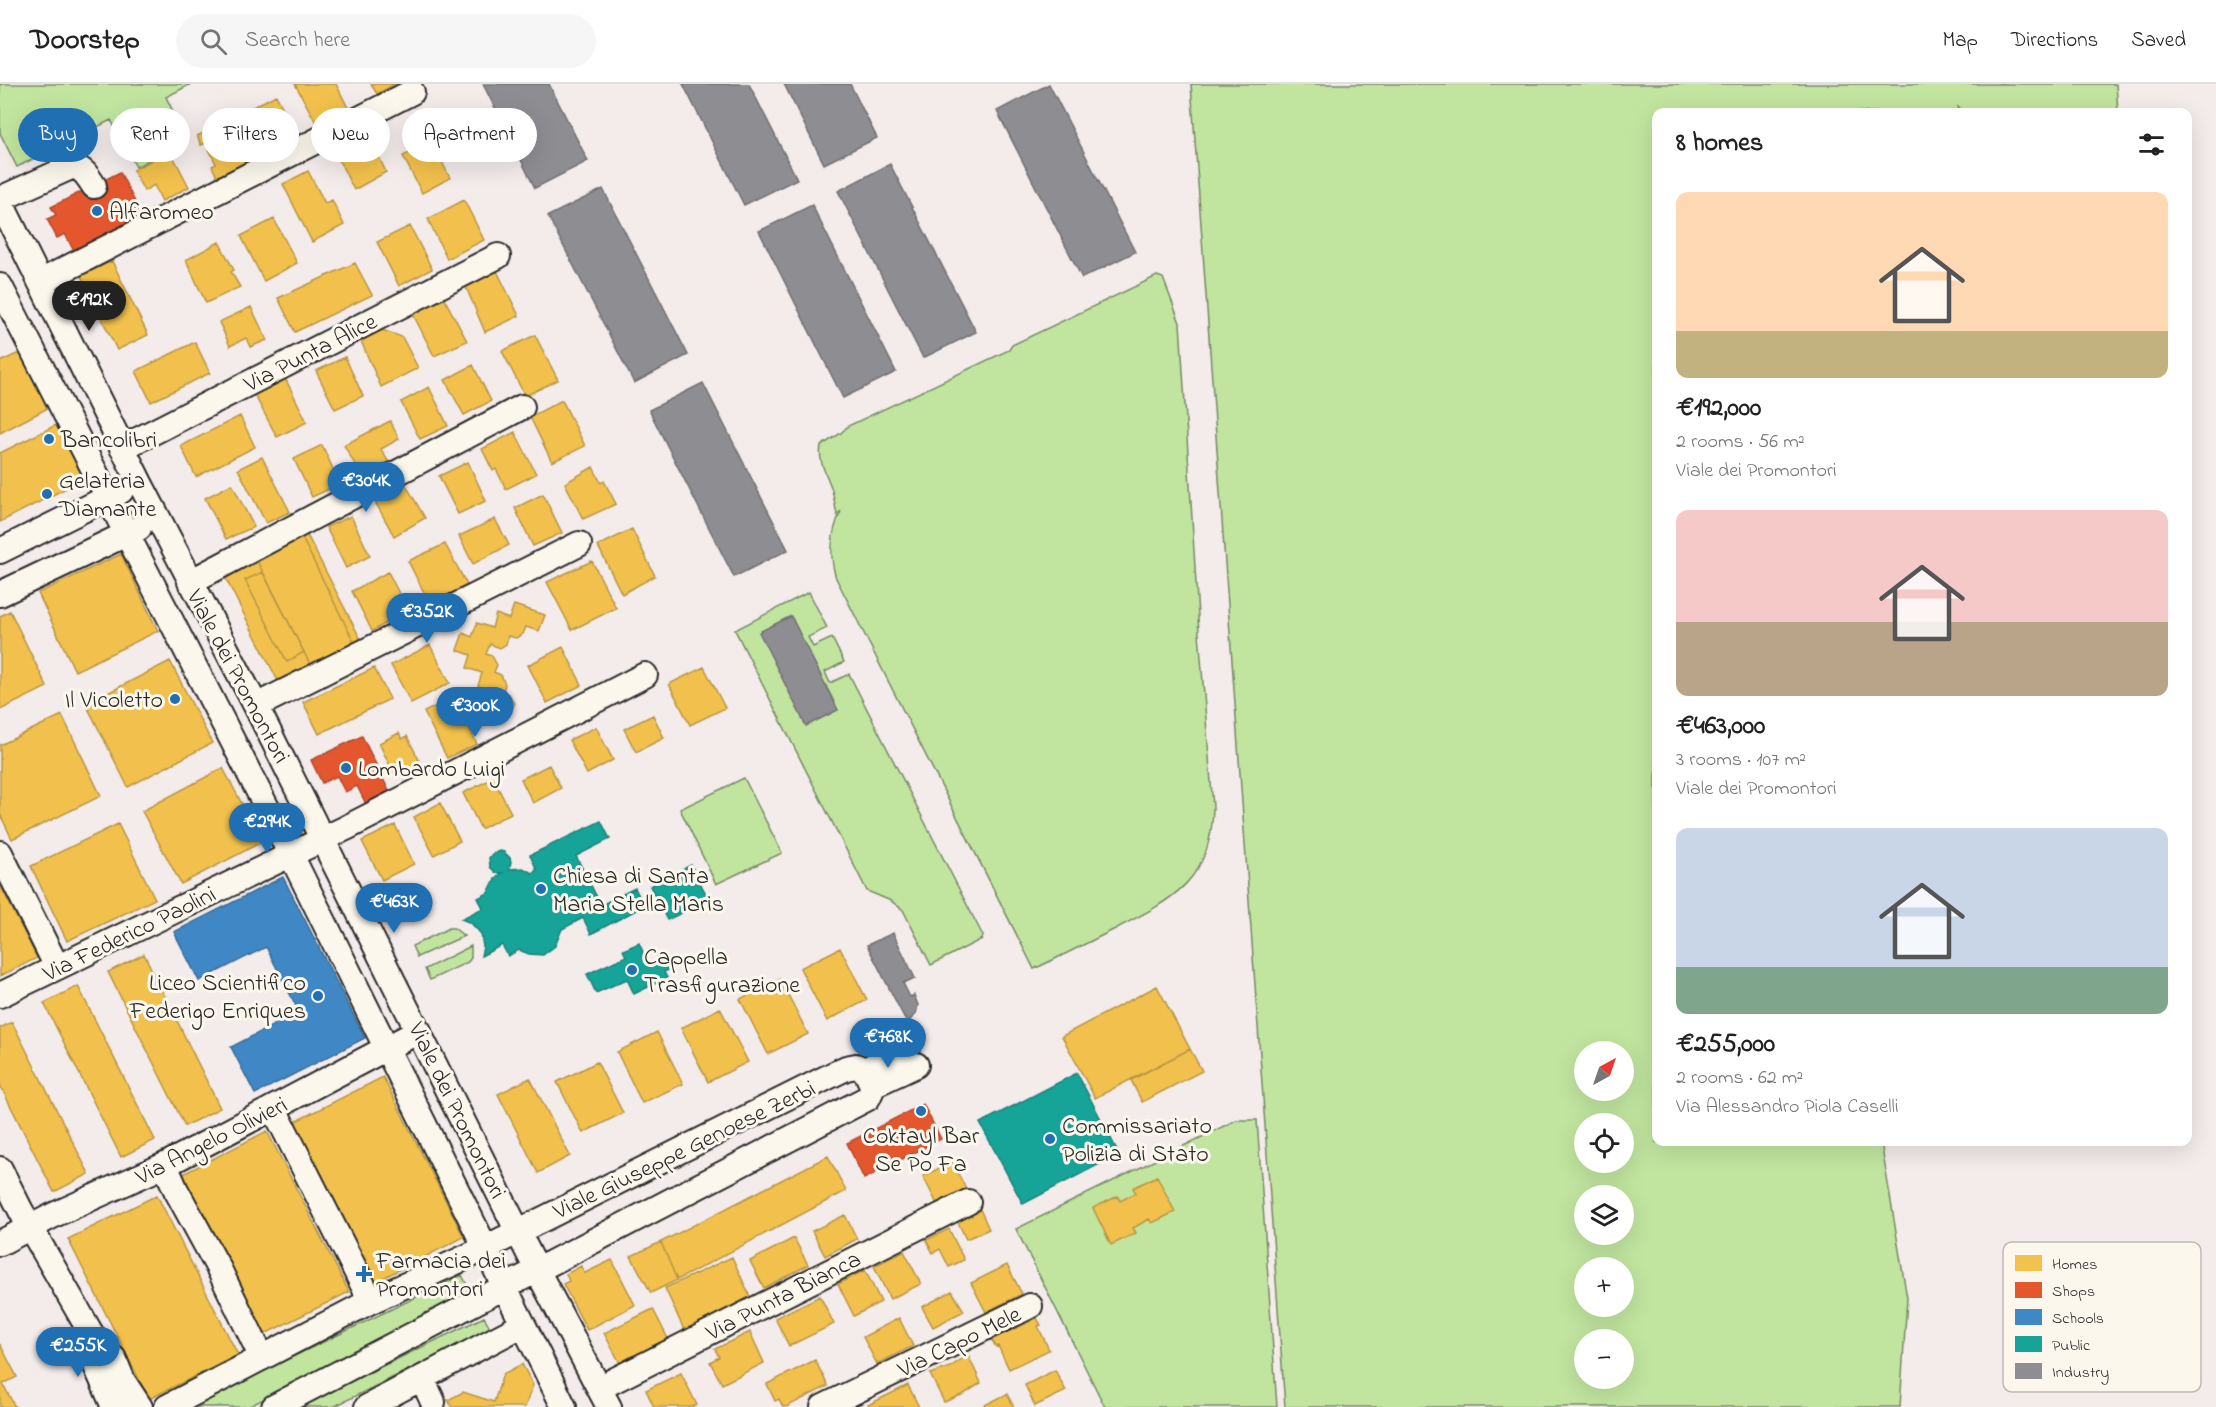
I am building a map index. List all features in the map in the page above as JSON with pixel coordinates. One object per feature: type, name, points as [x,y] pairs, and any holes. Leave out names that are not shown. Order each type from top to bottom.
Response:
[{"type":"street","points":[[40,282],[412,92]]},
{"type":"street","points":[[0,200],[73,166],[80,168],[94,186]]},
{"type":"street","name":"Viale dei Promontori","points":[[0,200],[122,448],[324,839],[537,1270],[604,1398]]},
{"type":"street","name":"Via Punta Alice","points":[[122,448],[498,256]]},
{"type":"street","name":"Viale dei Promontori","points":[[0,286],[291,855],[564,1407]]},
{"type":"street","points":[[190,582],[522,406]]},
{"type":"street","points":[[0,551],[140,483]]},
{"type":"street","points":[[0,594],[159,519]]},
{"type":"street","points":[[256,705],[579,544]]},
{"type":"street","name":"Via Federico Paolini","points":[[0,995],[324,839],[645,675]]},
{"type":"street","points":[[0,853],[57,967]]},
{"type":"street","name":"Via Angelo Olivieri","points":[[0,1243],[165,1165],[419,1031]]},
{"type":"street","points":[[869,1078],[912,1056]]},
{"type":"street","name":"Viale Giuseppe Genoese Zerbi","points":[[167,1407],[371,1301],[485,1248],[846,1068],[859,1067],[869,1078],[872,1093],[868,1098],[274,1407]]},
{"type":"street","points":[[274,1109],[371,1301]]},
{"type":"street","points":[[165,1165],[262,1358]]},
{"type":"street","points":[[0,1169],[92,1335],[114,1359],[123,1381],[140,1407]]},
{"type":"street","name":"Via Punta Bianca","points":[[604,1398],[968,1202]]},
{"type":"street","name":"Via Capo Mele","points":[[824,1407],[1030,1306]]},
{"type":"street","points":[[367,1407],[522,1325]]},
{"type":"street","points":[[92,1335],[94,1364],[114,1407]]},
{"type":"street","points":[[422,1378],[433,1402]]},
{"type":"green space","points":[[0,84],[191,84],[166,97],[171,108],[110,108],[110,120],[98,126],[98,108],[18,108],[18,162],[27,162],[17,167],[0,133]]},
{"type":"green space","points":[[1191,84],[2116,84],[2118,108],[1652,108],[1652,1146],[1882,1146],[1907,1298],[1900,1407],[1285,1407]]},
{"type":"green space","points":[[133,162],[145,162],[136,167]]},
{"type":"green space","points":[[1157,276],[1163,278],[1180,323],[1199,633],[1213,807],[1211,832],[1206,852],[1197,869],[1186,884],[1172,896],[1156,907],[1034,969],[836,578],[832,561],[832,544],[841,511],[837,515],[820,451],[821,446],[848,426],[1009,350],[1012,345]]},
{"type":"green space","points":[[809,592],[827,628],[808,637],[813,647],[832,638],[844,662],[825,672],[830,683],[849,674],[983,936],[982,939],[931,965],[903,910],[891,901],[867,891],[735,630]]},
{"type":"green space","points":[[744,778],[782,853],[716,884],[680,809]]},
{"type":"green space","points":[[449,928],[454,928],[464,936],[417,957],[412,946]]},
{"type":"green space","points":[[471,946],[471,958],[468,962],[430,980],[425,969]]},
{"type":"green space","points":[[1236,1120],[1257,1120],[1277,1407],[1105,1407],[1016,1229]]},
{"type":"green space","points":[[462,1275],[471,1293],[248,1407],[189,1407]]},
{"type":"green space","points":[[484,1317],[491,1329],[333,1407],[298,1407]]},
{"type":"building: Homes","points":[[295,84],[336,84],[348,108],[311,108],[311,113]]},
{"type":"building: Homes","points":[[371,84],[395,84],[377,94]]},
{"type":"building: Homes","points":[[276,95],[283,108],[251,108]]},
{"type":"building: Homes","points":[[202,134],[202,145],[201,145],[197,136]]},
{"type":"building: Homes","points":[[148,162],[176,162],[189,187],[162,201],[154,185],[144,191],[133,170]]},
{"type":"building: Homes","points":[[215,162],[244,162],[246,166],[225,176],[224,174],[217,177],[212,166],[216,164]]},
{"type":"building: Homes","points":[[340,162],[381,162],[386,172],[354,190]]},
{"type":"building: Homes","points":[[406,162],[442,162],[450,178],[422,193]]},
{"type":"building: Homes","points":[[308,171],[325,203],[332,200],[344,225],[312,242],[283,184]]},
{"type":"building: Homes","points":[[464,200],[484,240],[447,259],[428,219]]},
{"type":"building: Homes","points":[[274,219],[297,263],[264,281],[241,236]]},
{"type":"building: Homes","points":[[410,226],[432,269],[399,286],[377,242]]},
{"type":"building: Homes","points":[[219,242],[234,270],[231,272],[240,287],[206,303],[186,260]]},
{"type":"building: Homes","points":[[112,261],[148,335],[117,350],[81,276]]},
{"type":"building: Homes","points":[[355,263],[372,295],[295,332],[278,298]]},
{"type":"building: Homes","points":[[497,271],[519,316],[485,332],[466,287]]},
{"type":"building: Homes","points":[[444,298],[467,341],[434,356],[413,314]]},
{"type":"building: Homes","points":[[251,307],[267,340],[250,347],[246,338],[230,346],[219,322]]},
{"type":"building: Homes","points":[[382,330],[402,337],[418,368],[381,387],[361,341]]},
{"type":"building: Homes","points":[[535,335],[558,380],[525,396],[502,351]]},
{"type":"building: Homes","points":[[195,342],[210,373],[151,402],[136,371]]},
{"type":"building: Homes","points":[[21,352],[50,407],[0,433],[0,362]]},
{"type":"building: Homes","points":[[345,357],[363,396],[335,409],[316,371]]},
{"type":"building: Homes","points":[[473,365],[491,401],[464,415],[445,380]]},
{"type":"building: Homes","points":[[283,374],[307,422],[277,437],[252,390]]},
{"type":"building: Homes","points":[[429,387],[448,426],[420,439],[401,402]]},
{"type":"building: Homes","points":[[562,400],[585,446],[552,462],[530,417]]},
{"type":"building: Homes","points":[[240,416],[255,447],[196,477],[181,446]]},
{"type":"building: Homes","points":[[390,421],[399,439],[381,449],[389,463],[362,477],[344,445]]},
{"type":"building: Homes","points":[[58,424],[86,478],[0,522],[0,453]]},
{"type":"building: Homes","points":[[515,432],[536,474],[506,489],[496,469],[493,471],[482,449]]},
{"type":"building: Homes","points":[[322,445],[340,484],[312,497],[294,459]]},
{"type":"building: Homes","points":[[262,457],[290,512],[266,523],[238,469]]},
{"type":"building: Homes","points":[[468,462],[486,501],[458,514],[439,476]]},
{"type":"building: Homes","points":[[593,467],[601,483],[604,481],[616,504],[583,519],[565,483]]},
{"type":"building: Homes","points":[[402,478],[425,518],[394,536],[372,496]]},
{"type":"building: Homes","points":[[232,484],[254,527],[226,539],[205,498]]},
{"type":"building: Homes","points":[[543,494],[562,533],[533,546],[515,508]]},
{"type":"building: Homes","points":[[351,516],[370,556],[346,568],[326,527]]},
{"type":"building: Homes","points":[[495,519],[509,545],[473,564],[459,536]]},
{"type":"building: Homes","points":[[632,529],[655,576],[622,594],[598,546]]},
{"type":"building: Homes","points":[[305,531],[362,642],[280,685],[222,571]]},
{"type":"building: Homes","points":[[301,536],[355,644],[311,666],[256,559]]},
{"type":"building: Homes","points":[[445,544],[467,585],[430,604],[408,561]]},
{"type":"building: Homes","points":[[121,554],[158,631],[75,671],[38,593]]},
{"type":"building: Homes","points":[[592,561],[616,608],[572,630],[547,582]]},
{"type":"building: Homes","points":[[263,572],[304,652],[287,662],[245,580]]},
{"type":"building: Homes","points":[[388,572],[408,611],[372,631],[352,591]]},
{"type":"building: Homes","points":[[514,605],[545,615],[539,631],[526,627],[523,634],[516,638],[508,636],[506,644],[500,648],[490,644],[486,654],[492,656],[497,665],[494,672],[501,675],[505,684],[503,692],[510,695],[514,704],[511,712],[487,704],[492,691],[478,686],[482,673],[467,668],[471,655],[457,650],[463,633],[472,637],[477,623],[492,628],[496,614],[509,619]]},
{"type":"building: Homes","points":[[10,611],[47,687],[0,710],[0,616]]},
{"type":"building: Homes","points":[[430,645],[450,683],[411,703],[391,665]]},
{"type":"building: Homes","points":[[563,647],[582,685],[547,703],[528,665]]},
{"type":"building: Homes","points":[[170,661],[212,743],[128,787],[86,704]]},
{"type":"building: Homes","points":[[704,667],[725,708],[690,725],[669,684]]},
{"type":"building: Homes","points":[[374,668],[390,699],[319,734],[303,702]]},
{"type":"building: Homes","points":[[441,704],[446,713],[459,707],[477,744],[447,758],[424,712]]},
{"type":"building: Homes","points":[[62,715],[101,796],[12,839],[0,814],[0,745]]},
{"type":"building: Homes","points":[[653,715],[664,738],[636,752],[624,729]]},
{"type":"building: Homes","points":[[596,727],[613,760],[587,774],[569,740]]},
{"type":"building: Homes","points":[[399,733],[402,739],[407,736],[421,768],[410,774],[408,770],[395,776],[379,743]]},
{"type":"building: Homes","points":[[549,765],[561,788],[533,803],[521,779]]},
{"type":"building: Homes","points":[[223,768],[262,842],[181,884],[142,811]]},
{"type":"building: Homes","points":[[493,778],[511,813],[481,829],[463,793]]},
{"type":"building: Homes","points":[[440,803],[460,841],[434,855],[414,817]]},
{"type":"building: Homes","points":[[118,824],[155,899],[67,941],[31,866]]},
{"type":"building: Homes","points":[[395,825],[414,864],[382,880],[362,841]]},
{"type":"building: Homes","points":[[0,885],[37,958],[0,976]]},
{"type":"building: Homes","points":[[840,948],[867,1000],[827,1021],[800,968]]},
{"type":"building: Homes","points":[[144,954],[220,1108],[185,1126],[108,972]]},
{"type":"building: Homes","points":[[780,979],[808,1034],[768,1054],[740,999]]},
{"type":"building: Homes","points":[[78,986],[155,1140],[121,1157],[44,1003]]},
{"type":"building: Homes","points":[[1157,986],[1190,1049],[1095,1098],[1062,1036]]},
{"type":"building: Homes","points":[[720,1008],[748,1062],[708,1082],[681,1028]]},
{"type":"building: Homes","points":[[12,1022],[89,1174],[54,1192],[0,1085],[0,1028]]},
{"type":"building: Homes","points":[[657,1032],[683,1084],[642,1103],[617,1052]]},
{"type":"building: Homes","points":[[1190,1049],[1202,1071],[1142,1102],[1131,1080]]},
{"type":"building: Homes","points":[[597,1062],[623,1113],[583,1133],[557,1082]]},
{"type":"building: Homes","points":[[383,1077],[464,1237],[375,1282],[294,1122]]},
{"type":"building: Homes","points":[[530,1078],[570,1156],[538,1173],[498,1094]]},
{"type":"building: Homes","points":[[267,1131],[349,1292],[263,1335],[181,1175]]},
{"type":"building: Homes","points":[[828,1156],[846,1191],[677,1280],[661,1242]]},
{"type":"building: Homes","points":[[952,1162],[966,1189],[937,1204],[923,1176]]},
{"type":"building: Homes","points":[[1157,1176],[1175,1212],[1152,1223],[1149,1219],[1133,1228],[1136,1233],[1111,1245],[1093,1208],[1118,1196],[1120,1201],[1136,1193],[1133,1188]]},
{"type":"building: Homes","points":[[157,1195],[238,1355],[149,1399],[68,1239]]},
{"type":"building: Homes","points":[[979,1207],[989,1229],[966,1239],[956,1218]]},
{"type":"building: Homes","points":[[845,1215],[857,1239],[825,1256],[812,1231]]},
{"type":"building: Homes","points":[[949,1229],[964,1260],[949,1267],[940,1249],[933,1253],[926,1240]]},
{"type":"building: Homes","points":[[794,1238],[808,1265],[764,1288],[750,1261]]},
{"type":"building: Homes","points":[[661,1242],[677,1280],[651,1293],[631,1256]]},
{"type":"building: Homes","points":[[904,1251],[921,1284],[890,1299],[874,1266]]},
{"type":"building: Homes","points":[[732,1257],[752,1301],[685,1332],[665,1288]]},
{"type":"building: Homes","points":[[612,1260],[635,1305],[587,1330],[563,1284],[569,1281],[566,1274],[581,1266],[585,1273]]},
{"type":"building: Homes","points":[[1007,1265],[1022,1294],[986,1312],[971,1283]]},
{"type":"building: Homes","points":[[865,1270],[881,1302],[854,1316],[838,1284]]},
{"type":"building: Homes","points":[[952,1291],[964,1311],[933,1327],[922,1307]]},
{"type":"building: Homes","points":[[820,1296],[834,1324],[789,1346],[775,1318]]},
{"type":"building: Homes","points":[[653,1309],[668,1339],[620,1363],[604,1333]]},
{"type":"building: Homes","points":[[1035,1315],[1041,1325],[1038,1326],[1049,1350],[1009,1369],[998,1346],[996,1347],[990,1337],[1025,1324],[1023,1320]]},
{"type":"building: Homes","points":[[899,1318],[913,1346],[877,1364],[863,1337]]},
{"type":"building: Homes","points":[[750,1332],[764,1363],[722,1384],[710,1362],[719,1357],[715,1349]]},
{"type":"building: Homes","points":[[0,1344],[17,1377],[3,1384],[15,1407],[0,1407]]},
{"type":"building: Homes","points":[[968,1355],[981,1383],[964,1394],[944,1402],[930,1374],[950,1367]]},
{"type":"building: Homes","points":[[815,1360],[828,1386],[786,1407],[783,1407],[779,1399],[775,1401],[767,1384]]},
{"type":"building: Homes","points":[[522,1364],[533,1385],[525,1407],[452,1407],[448,1400],[463,1392],[494,1402],[503,1374]]},
{"type":"building: Homes","points":[[1055,1370],[1066,1391],[1035,1406],[1025,1385]]},
{"type":"building: Homes","points":[[681,1373],[697,1405],[654,1407],[646,1390]]},
{"type":"building: Homes","points":[[908,1385],[919,1407],[868,1407],[868,1405]]},
{"type":"building: Homes","points":[[1007,1394],[1014,1407],[981,1407]]},
{"type":"building: Shops","name":"Alfaromeo","points":[[120,172],[145,222],[77,257],[65,234],[57,238],[47,219],[56,215],[51,207]]},
{"type":"building: Shops","name":"Lombardo Luigi","points":[[362,736],[392,797],[368,808],[357,786],[345,792],[337,776],[322,783],[311,760]]},
{"type":"building: Shops","points":[[923,1104],[941,1139],[864,1179],[847,1143]]},
{"type":"building: Schools","name":"Liceo Scientifico Federigo Enriques","points":[[283,877],[365,1038],[255,1094],[231,1047],[299,1012],[266,947],[199,981],[174,932]]},
{"type":"building: Public","name":"Chiesa di Santa Maria Stella Maris","points":[[601,821],[610,839],[576,856],[601,905],[635,888],[644,906],[591,934],[583,918],[562,929],[555,946],[543,955],[529,954],[519,950],[508,956],[502,945],[481,956],[483,947],[481,934],[471,923],[461,919],[483,908],[478,898],[488,893],[495,879],[502,873],[496,873],[490,867],[489,858],[492,854],[504,852],[510,858],[509,869],[523,868],[532,873],[537,870],[530,855]]},
{"type":"building: Public","points":[[691,865],[709,900],[667,920],[650,886]]},
{"type":"building: Public","name":"Cappella Trasfigurazione","points":[[639,943],[649,965],[666,958],[671,968],[664,972],[667,978],[634,994],[627,979],[596,993],[587,974],[626,956],[623,950]]},
{"type":"building: Public","name":"Commissariato Polizia di Stato","points":[[1077,1073],[1119,1154],[1023,1204],[980,1123]]},
{"type":"building: Industry","points":[[483,84],[549,84],[588,161],[535,188],[522,162],[537,162],[537,108],[495,108]]},
{"type":"building: Industry","points":[[683,84],[749,84],[797,179],[744,205]]},
{"type":"building: Industry","points":[[784,84],[850,84],[877,138],[824,164]]},
{"type":"building: Industry","points":[[1049,84],[1135,252],[1082,278],[997,111]]},
{"type":"building: Industry","points":[[890,164],[976,332],[923,358],[838,191]]},
{"type":"building: Industry","points":[[603,189],[688,355],[634,383],[548,216]]},
{"type":"building: Industry","points":[[812,205],[896,372],[843,398],[759,231]]},
{"type":"building: Industry","points":[[703,383],[788,550],[734,577],[649,410]]},
{"type":"building: Industry","points":[[791,616],[838,710],[806,726],[759,632]]},
{"type":"building: Industry","points":[[893,933],[915,978],[903,983],[910,997],[914,995],[918,1005],[916,1014],[907,1023],[867,945]]},
{"type":"place","name":"Alfaromeo","points":[[97,211]]},
{"type":"place","name":"Bancolibri","points":[[49,439]]},
{"type":"place","name":"Gelateria Diamante","points":[[47,494]]},
{"type":"place","name":"Il Vicoletto","points":[[175,699]]},
{"type":"place","name":"Lombardo Luigi","points":[[346,768]]},
{"type":"place","name":"Chiesa di Santa Maria Stella Maris","points":[[541,889]]},
{"type":"place","name":"Cappella Trasfigurazione","points":[[632,970]]},
{"type":"place","name":"Liceo Scientifico Federigo Enriques","points":[[318,996]]},
{"type":"place","name":"Coktayl Bar Se Po Fa","points":[[921,1111]]},
{"type":"place","name":"Commissariato Polizia di Stato","points":[[1050,1139]]},
{"type":"place","name":"Farmacia dei Promontori","points":[[364,1274]]}]
